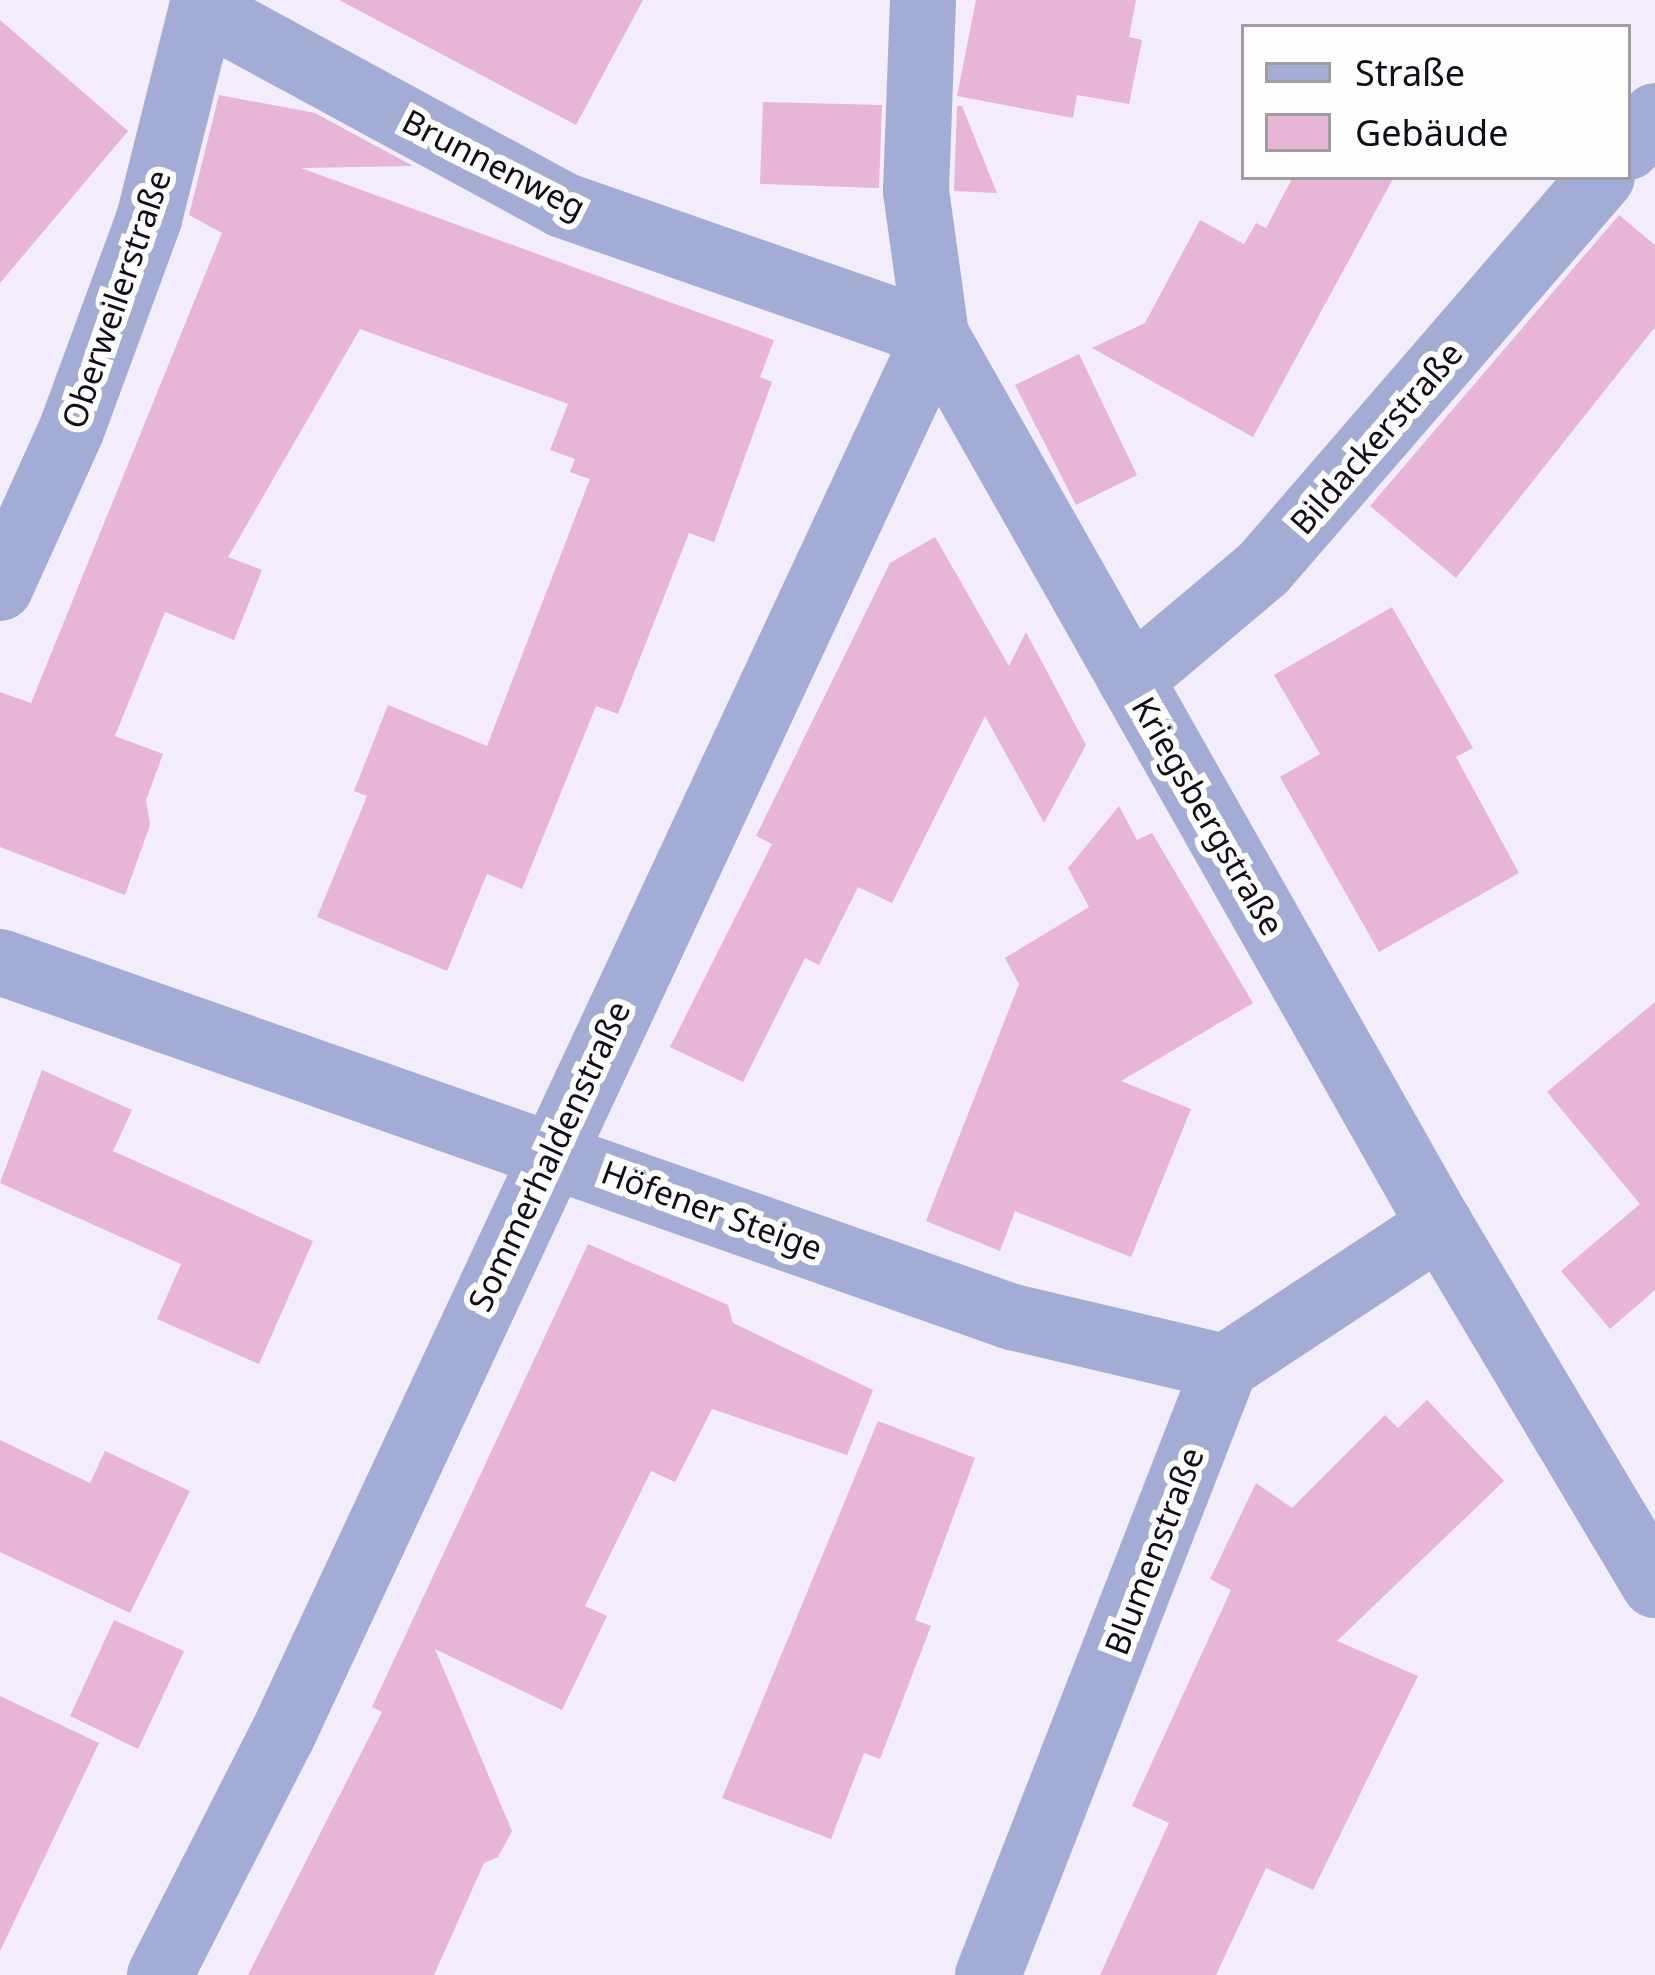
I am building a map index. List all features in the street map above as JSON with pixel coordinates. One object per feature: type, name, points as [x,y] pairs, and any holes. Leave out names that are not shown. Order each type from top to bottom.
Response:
[{"type":"street","name":"Kriegsbergstraße","points":[[923,0],[916,191],[936,335],[1440,1225],[1655,1585]]},
{"type":"street","name":"Brunnenweg","points":[[203,4],[563,205],[936,335]]},
{"type":"street","name":"Oberweilerstraße","points":[[0,588],[70,431],[149,219],[203,4]]},
{"type":"street","points":[[1631,144],[1655,116]]},
{"type":"street","name":"Bildackerstraße","points":[[1131,680],[1263,569],[1599,180]]},
{"type":"street","name":"Sommerhaldenstraße","points":[[160,1975],[282,1736],[550,1152],[936,335]]},
{"type":"street","name":"Höfener Steige","points":[[0,962],[1012,1316],[1225,1367]]},
{"type":"street","points":[[1225,1367],[1440,1225]]},
{"type":"street","name":"Blumenstraße","points":[[988,1975],[1225,1367]]},
{"type":"building","points":[[339,0],[643,0],[576,125]]},
{"type":"building","points":[[976,0],[1136,0],[1129,37],[1142,40],[1129,104],[1077,95],[1073,118],[957,96]]},
{"type":"building","points":[[0,20],[128,131],[0,283]]},
{"type":"building","points":[[219,95],[315,113],[413,166],[301,168],[774,340],[760,377],[772,382],[714,542],[689,533],[618,714],[596,706],[522,889],[487,874],[447,971],[317,917],[367,796],[354,791],[388,705],[487,746],[590,479],[570,472],[575,459],[550,450],[568,404],[360,329],[228,557],[262,570],[234,640],[165,612],[115,736],[163,754],[146,800],[150,825],[125,895],[0,847],[0,692],[31,703],[222,233],[189,215]]},
{"type":"building","points":[[763,102],[882,105],[879,188],[760,184]]},
{"type":"building","points":[[957,106],[962,106],[997,193],[954,191]]},
{"type":"building","points":[[1291,180],[1392,180],[1253,437],[1092,348],[1145,323],[1200,220],[1244,244],[1256,223],[1266,228]]},
{"type":"building","points":[[1619,215],[1655,245],[1655,327],[1456,578],[1370,506]]},
{"type":"building","points":[[1079,354],[1137,475],[1076,505],[1015,385]]},
{"type":"building","points":[[935,537],[1009,666],[1026,632],[1086,745],[1044,823],[985,716],[892,903],[858,887],[819,965],[805,958],[743,1082],[670,1047],[772,844],[756,836],[890,563]]},
{"type":"building","points":[[1392,607],[1473,748],[1456,757],[1519,873],[1379,952],[1280,777],[1320,754],[1274,675]]},
{"type":"building","points":[[1119,806],[1137,840],[1152,833],[1253,1003],[1121,1081],[1191,1109],[1131,1257],[1015,1211],[1000,1251],[926,1221],[1019,984],[1005,958],[1089,907],[1068,868]]},
{"type":"building","points":[[1655,1002],[1655,1290],[1610,1329],[1561,1271],[1640,1204],[1547,1092]]},
{"type":"building","points":[[42,1070],[132,1110],[113,1151],[313,1241],[259,1364],[157,1319],[181,1264],[0,1183]]},
{"type":"building","points":[[588,1244],[728,1305],[733,1323],[873,1390],[847,1455],[712,1409],[675,1482],[651,1471],[585,1606],[607,1616],[562,1710],[435,1649],[512,1831],[498,1857],[484,1863],[434,1975],[248,1975],[382,1712],[372,1707]]},
{"type":"building","points":[[1427,1400],[1504,1481],[1337,1641],[1418,1676],[1313,1890],[1266,1868],[1216,1975],[1100,1975],[1169,1823],[1132,1806],[1231,1590],[1210,1579],[1256,1483],[1292,1508],[1385,1415],[1398,1428]]},
{"type":"building","points":[[878,1421],[975,1458],[915,1620],[931,1626],[880,1759],[864,1753],[831,1839],[722,1798]]},
{"type":"building","points":[[0,1440],[90,1483],[105,1451],[190,1491],[130,1613],[0,1552]]},
{"type":"building","points":[[114,1620],[184,1651],[138,1749],[70,1716]]},
{"type":"building","points":[[0,1696],[99,1743],[0,1951]]}]
